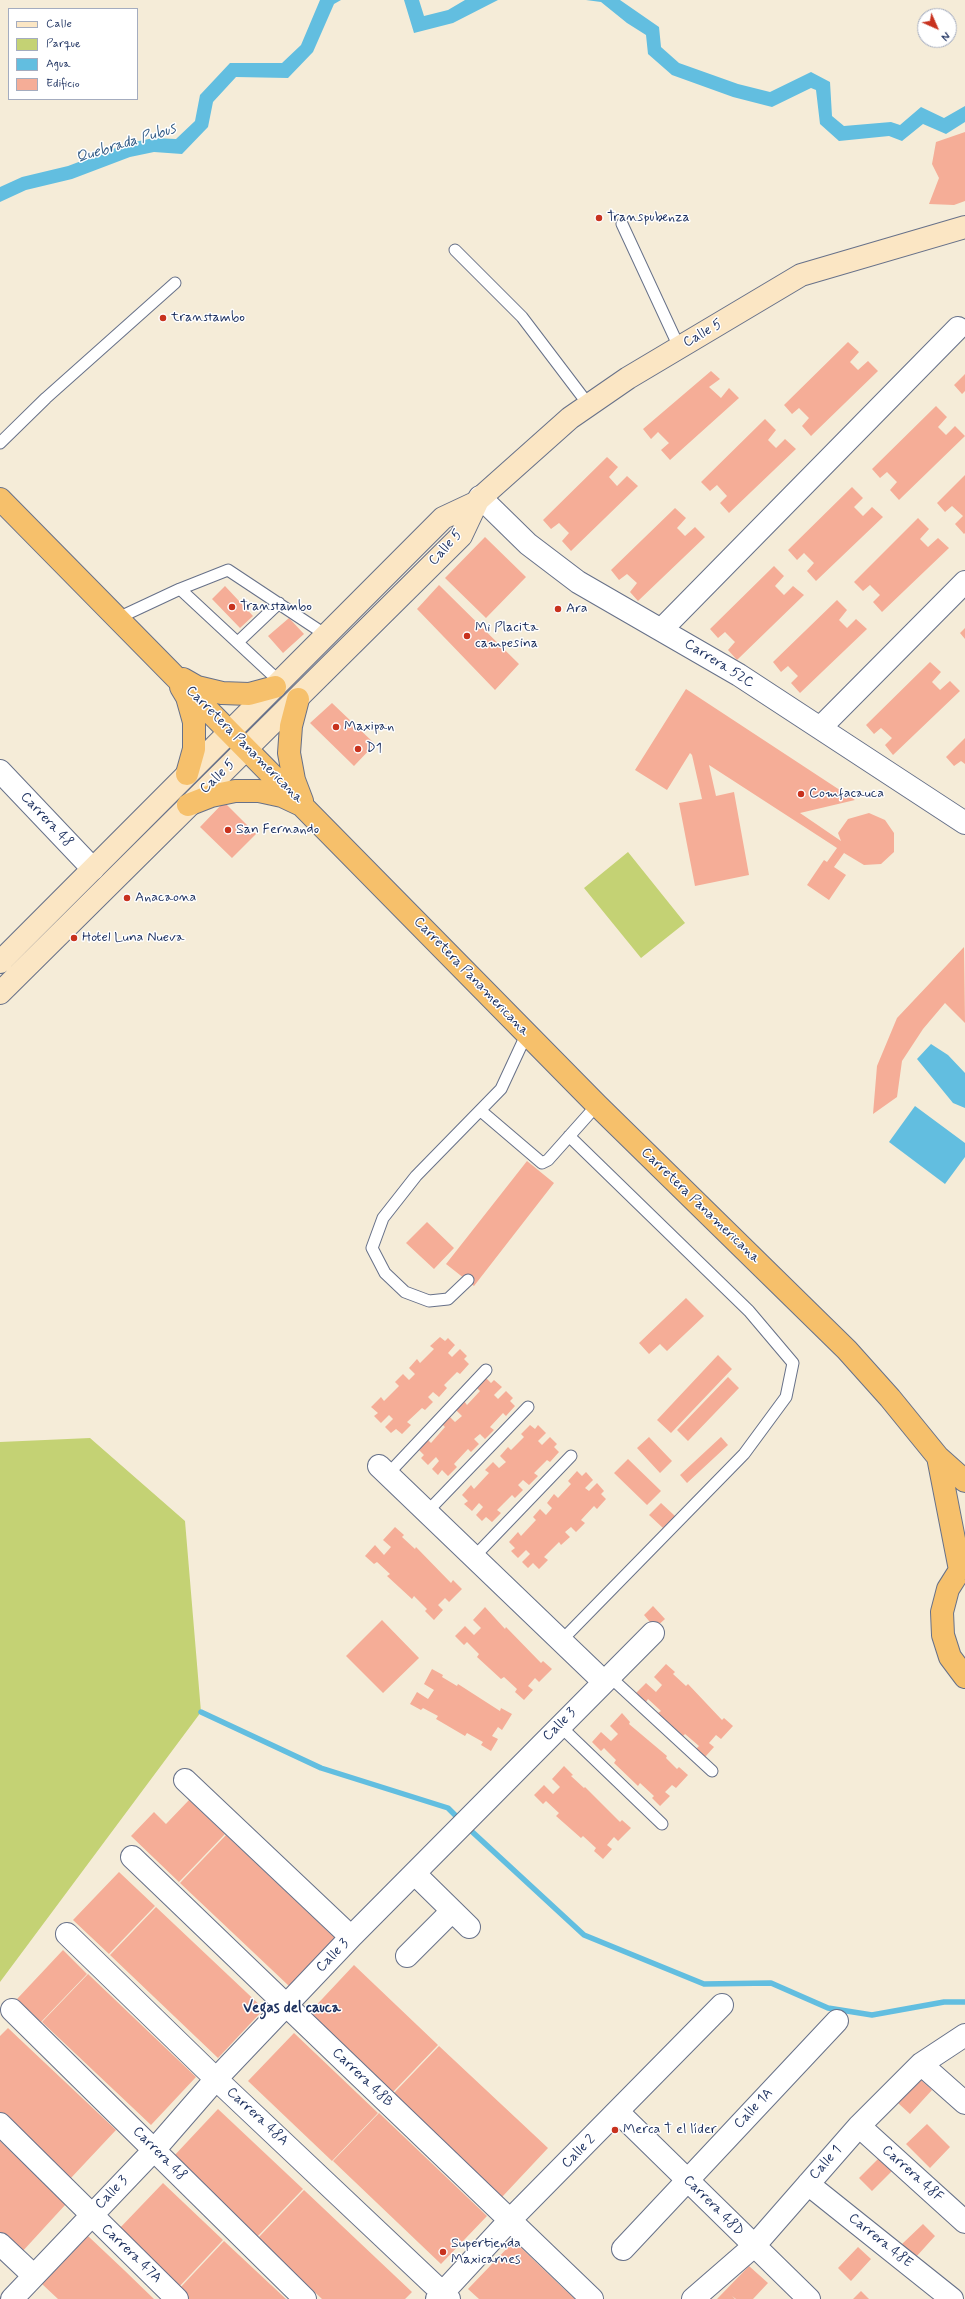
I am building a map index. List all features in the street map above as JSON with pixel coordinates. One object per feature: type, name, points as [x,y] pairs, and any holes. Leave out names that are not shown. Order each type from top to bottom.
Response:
[{"type":"highway","name":"Carretera Panamericana","points":[[0,499],[248,748],[597,1105],[847,1350],[890,1398],[938,1457],[965,1481]]},
{"type":"highway","points":[[174,674],[197,686],[222,693],[249,694],[277,684]]},
{"type":"highway","points":[[174,674],[187,697],[194,722],[194,748],[187,774]]},
{"type":"highway","points":[[298,699],[291,726],[289,753],[294,780],[304,806]]},
{"type":"highway","points":[[188,805],[217,795],[234,792],[258,791],[282,796],[304,806]]},
{"type":"highway","name":"Carretera Panamericana","points":[[938,1457],[963,1568]]},
{"type":"highway","points":[[963,1568],[948,1590],[942,1612],[943,1635],[950,1657],[965,1677]]},
{"type":"main road","name":"Calle 5","points":[[0,962],[444,518],[478,500],[541,443],[588,404],[679,347],[801,275],[965,227]]},
{"type":"main road","name":"Calle 5","points":[[0,993],[461,536],[478,500]]},
{"type":"street","points":[[662,629],[958,328]]},
{"type":"street","name":"Carrera 52C","points":[[478,500],[528,544],[578,582],[662,629],[820,728],[965,823]]},
{"type":"street","points":[[820,728],[965,582]]},
{"type":"street","name":"Carrera 48","points":[[0,771],[93,869]]},
{"type":"street","points":[[383,1470],[561,1641],[607,1679]]},
{"type":"street","name":"Calle 3","points":[[26,2290],[91,2215],[155,2149],[216,2079],[351,1937],[415,1874],[469,1816],[652,1633]]},
{"type":"street","points":[[185,1780],[351,1937]]},
{"type":"street","name":"Carrera 48B","points":[[132,1857],[592,2299]]},
{"type":"street","points":[[415,1874],[469,1927]]},
{"type":"street","points":[[407,1956],[452,1911]]},
{"type":"street","name":"Carrera 48A","points":[[67,1934],[443,2297]]},
{"type":"street","name":"Calle 2","points":[[443,2297],[510,2220],[722,2005]]},
{"type":"street","name":"Carrera 48","points":[[12,2010],[155,2149],[305,2299]]},
{"type":"street","name":"Calle 1A","points":[[623,2249],[837,2021]]},
{"type":"street","name":"Calle 1","points":[[693,2299],[754,2246],[859,2126],[922,2064],[965,2035]]},
{"type":"street","points":[[922,2064],[965,2103]]},
{"type":"street","name":"Carrera 48D","points":[[618,2112],[809,2299]]},
{"type":"street","name":"Carrera 47A","points":[[0,2124],[177,2299]]},
{"type":"street","name":"Carrera 48F","points":[[859,2126],[965,2222]]},
{"type":"street","name":"Carrera 48E","points":[[808,2184],[952,2299]]},
{"type":"street","points":[[0,2244],[26,2290]]},
{"type":"lane","points":[[622,224],[679,347]]},
{"type":"lane","points":[[455,250],[522,317],[588,404]]},
{"type":"lane","points":[[0,443],[46,398],[175,283]]},
{"type":"lane","points":[[118,618],[180,589],[228,570],[326,636]]},
{"type":"lane","points":[[180,589],[238,642],[277,684]]},
{"type":"lane","points":[[238,642],[278,603]]},
{"type":"lane","points":[[468,1280],[448,1299],[429,1301],[405,1292],[385,1273],[372,1248],[383,1218],[416,1176],[501,1090],[527,1033]]},
{"type":"lane","points":[[481,1111],[542,1162],[548,1160],[597,1105]]},
{"type":"lane","points":[[561,1641],[744,1454],[786,1397],[793,1363],[749,1311],[569,1136]]},
{"type":"lane","points":[[383,1470],[486,1370]]},
{"type":"lane","points":[[427,1512],[528,1407]]},
{"type":"lane","points":[[474,1557],[571,1456]]},
{"type":"lane","points":[[607,1679],[712,1771]]},
{"type":"lane","points":[[560,1726],[662,1824]]},
{"type":"green space","points":[[628,852],[685,923],[641,958],[584,888]]},
{"type":"green space","points":[[90,1438],[185,1521],[201,1712],[0,1982],[0,1442]]},
{"type":"water","name":"Quebrada Pubus","points":[[320,0],[341,0],[334,4],[313,52],[288,78],[236,77],[213,102],[208,127],[182,154],[154,152],[130,157],[72,179],[26,190],[0,202],[0,187],[22,177],[68,166],[126,144],[153,138],[176,139],[195,121],[200,95],[230,63],[282,63],[301,45]]},
{"type":"water","points":[[404,0],[419,0],[424,16],[448,10],[465,0],[498,0],[453,23],[414,33]]},
{"type":"water","points":[[586,0],[620,0],[659,27],[661,47],[679,63],[738,84],[770,92],[811,72],[830,82],[832,116],[844,126],[891,122],[900,125],[921,107],[944,118],[965,106],[965,122],[946,134],[923,124],[902,141],[889,136],[839,141],[820,124],[816,90],[811,88],[772,107],[733,97],[672,75],[648,54],[646,35],[627,23],[601,2]]},
{"type":"water","points":[[931,1044],[948,1055],[965,1073],[965,1108],[953,1103],[917,1059]]},
{"type":"water","points":[[915,1106],[965,1143],[965,1157],[945,1184],[889,1142]]},
{"type":"building","points":[[965,132],[965,201],[954,205],[929,204],[939,178],[932,164],[936,142]]},
{"type":"building","points":[[848,342],[859,352],[850,362],[858,370],[868,361],[878,371],[811,436],[802,426],[809,418],[799,408],[792,414],[784,405]]},
{"type":"building","points":[[711,371],[720,379],[709,387],[721,398],[729,388],[739,398],[670,460],[661,450],[669,443],[658,432],[651,439],[643,429]]},
{"type":"building","points":[[965,374],[965,391],[962,394],[954,385]]},
{"type":"building","points":[[936,406],[947,417],[938,427],[946,435],[955,426],[965,436],[899,500],[890,490],[897,482],[887,472],[880,478],[872,469]]},
{"type":"building","points":[[765,419],[776,430],[768,440],[776,448],[785,439],[796,449],[729,513],[720,503],[727,496],[717,485],[710,491],[701,482]]},
{"type":"building","points":[[607,457],[618,467],[609,477],[617,486],[627,476],[638,486],[571,551],[562,541],[569,533],[559,523],[551,529],[543,520]]},
{"type":"building","points":[[965,475],[964,534],[955,524],[963,516],[952,506],[945,512],[937,503]]},
{"type":"building","points":[[852,487],[863,498],[854,507],[863,516],[872,507],[883,517],[816,581],[807,571],[814,563],[804,553],[797,560],[788,550]]},
{"type":"building","points":[[675,508],[686,518],[677,528],[685,536],[695,527],[705,537],[638,601],[630,592],[637,583],[627,574],[619,580],[611,570]]},
{"type":"building","points":[[918,518],[929,529],[920,539],[928,547],[938,538],[949,548],[882,612],[873,602],[880,595],[870,585],[863,591],[854,582]]},
{"type":"building","points":[[485,537],[526,577],[486,618],[445,578]]},
{"type":"building","points":[[774,566],[784,576],[775,586],[784,595],[793,586],[804,595],[737,660],[728,650],[735,642],[725,632],[718,638],[710,629]]},
{"type":"building","name":"Mi Placita campesina","points":[[439,585],[519,664],[495,690],[417,609]]},
{"type":"building","name":"Transtambo","points":[[225,586],[253,616],[240,628],[212,599]]},
{"type":"building","points":[[837,600],[847,610],[839,620],[847,628],[856,619],[867,629],[800,693],[791,683],[798,676],[788,666],[781,672],[773,662]]},
{"type":"building","name":"Transtambo","points":[[289,618],[304,634],[283,653],[268,636]]},
{"type":"building","points":[[965,628],[965,639],[960,633]]},
{"type":"building","points":[[930,662],[941,672],[932,682],[940,690],[950,681],[960,691],[893,755],[885,745],[892,738],[881,728],[874,734],[866,725]]},
{"type":"building","name":"Comfacauca","points":[[686,689],[855,800],[800,813],[841,841],[838,833],[848,819],[869,813],[885,820],[894,833],[894,852],[881,864],[864,865],[844,853],[834,867],[846,875],[829,900],[807,885],[824,860],[827,862],[837,848],[709,765],[716,796],[734,792],[749,875],[695,886],[679,803],[702,799],[692,755],[690,753],[667,790],[635,770]]},
{"type":"building","name":"Maxipan","points":[[332,703],[375,744],[354,766],[310,723]]},
{"type":"building","points":[[965,738],[965,764],[961,761],[954,766],[946,757]]},
{"type":"building","name":"San Fernando","points":[[224,802],[256,834],[232,858],[200,827]]},
{"type":"building","points":[[964,947],[965,1023],[945,1003],[923,1029],[902,1061],[897,1097],[873,1114],[877,1066],[897,1018]]},
{"type":"building","points":[[527,1161],[554,1183],[474,1286],[446,1264]]},
{"type":"building","points":[[427,1222],[454,1248],[434,1269],[406,1243]]},
{"type":"building","points":[[686,1298],[704,1316],[667,1351],[660,1344],[649,1354],[639,1343]]},
{"type":"building","points":[[440,1337],[445,1341],[448,1338],[455,1345],[448,1353],[452,1357],[460,1349],[467,1356],[464,1359],[469,1364],[460,1374],[457,1372],[444,1385],[447,1388],[439,1397],[433,1392],[428,1397],[433,1402],[425,1410],[422,1408],[407,1422],[411,1425],[402,1434],[396,1429],[391,1433],[385,1427],[393,1419],[389,1415],[381,1423],[374,1416],[378,1413],[371,1407],[381,1397],[384,1401],[399,1386],[395,1382],[403,1374],[409,1380],[415,1374],[409,1368],[417,1359],[420,1363],[434,1349],[430,1346]]},
{"type":"building","points":[[718,1355],[732,1369],[671,1433],[657,1420]]},
{"type":"building","points":[[728,1377],[739,1388],[688,1441],[677,1430]]},
{"type":"building","points":[[486,1378],[491,1383],[494,1380],[502,1387],[494,1395],[498,1399],[506,1391],[513,1398],[510,1401],[515,1406],[506,1416],[503,1413],[490,1427],[494,1430],[485,1439],[480,1434],[474,1439],[479,1444],[471,1452],[468,1449],[454,1464],[457,1467],[448,1476],[442,1470],[438,1475],[432,1469],[439,1461],[436,1457],[428,1465],[421,1458],[424,1455],[418,1449],[427,1439],[431,1443],[445,1427],[442,1424],[449,1416],[455,1422],[462,1416],[456,1410],[464,1401],[467,1405],[480,1391],[477,1388]]},
{"type":"building","points":[[530,1425],[535,1429],[538,1425],[546,1433],[538,1441],[542,1445],[550,1437],[557,1444],[554,1447],[559,1452],[550,1462],[547,1460],[534,1473],[538,1476],[529,1485],[523,1480],[518,1485],[523,1490],[515,1498],[512,1495],[497,1510],[501,1513],[492,1522],[486,1517],[482,1521],[476,1515],[483,1507],[479,1503],[472,1511],[464,1504],[468,1501],[462,1495],[471,1485],[474,1489],[489,1473],[485,1470],[493,1462],[499,1468],[506,1462],[500,1456],[508,1447],[511,1450],[524,1437],[521,1434]]},
{"type":"building","points":[[649,1437],[672,1461],[660,1473],[637,1448]]},
{"type":"building","points":[[721,1437],[728,1445],[687,1483],[680,1475]]},
{"type":"building","points":[[628,1459],[661,1491],[647,1505],[614,1473]]},
{"type":"building","points":[[577,1471],[582,1476],[586,1472],[593,1480],[585,1488],[589,1491],[597,1483],[604,1491],[601,1494],[606,1499],[597,1509],[594,1506],[581,1520],[585,1523],[576,1532],[571,1527],[565,1532],[570,1537],[561,1545],[559,1542],[544,1557],[548,1560],[539,1569],[533,1563],[528,1568],[522,1562],[530,1554],[526,1550],[518,1558],[511,1551],[515,1548],[509,1542],[518,1532],[521,1536],[536,1520],[533,1517],[540,1509],[546,1515],[552,1508],[547,1503],[554,1494],[558,1498],[571,1484],[568,1481]]},
{"type":"building","points":[[661,1503],[675,1516],[663,1528],[649,1515]]},
{"type":"building","points":[[395,1527],[404,1535],[402,1537],[415,1549],[416,1547],[451,1583],[453,1580],[462,1589],[449,1602],[445,1598],[438,1605],[443,1610],[434,1620],[425,1611],[427,1609],[414,1596],[412,1599],[387,1576],[390,1574],[377,1562],[374,1564],[365,1556],[375,1545],[384,1555],[391,1547],[383,1540]]},
{"type":"building","points":[[653,1606],[665,1619],[655,1628],[644,1615]]},
{"type":"building","points":[[485,1607],[505,1629],[506,1627],[541,1663],[543,1661],[552,1669],[539,1682],[535,1678],[528,1686],[533,1690],[524,1700],[515,1692],[517,1689],[504,1677],[501,1679],[477,1657],[479,1654],[467,1642],[464,1645],[455,1636],[465,1626],[474,1635],[481,1628],[473,1620]]},
{"type":"building","points":[[382,1620],[419,1658],[383,1693],[346,1656]]},
{"type":"building","points":[[666,1664],[675,1672],[673,1674],[686,1686],[688,1684],[722,1720],[724,1718],[733,1726],[721,1739],[716,1735],[709,1743],[714,1747],[705,1757],[696,1749],[699,1746],[685,1734],[683,1736],[658,1713],[661,1711],[648,1699],[646,1702],[636,1693],[646,1683],[656,1692],[662,1685],[654,1677]]},
{"type":"building","points":[[432,1669],[443,1675],[442,1677],[457,1686],[458,1684],[500,1711],[501,1708],[512,1714],[502,1730],[498,1727],[492,1736],[498,1739],[491,1751],[481,1745],[483,1742],[467,1733],[465,1736],[436,1719],[438,1716],[423,1708],[421,1710],[410,1704],[417,1692],[428,1699],[434,1690],[424,1684]]},
{"type":"building","points":[[622,1713],[630,1722],[629,1724],[667,1756],[666,1758],[677,1769],[679,1767],[688,1775],[676,1788],[672,1785],[665,1792],[670,1796],[660,1806],[652,1798],[654,1796],[640,1783],[638,1786],[614,1763],[616,1760],[604,1748],[601,1751],[592,1742],[601,1732],[611,1741],[618,1734],[610,1726]]},
{"type":"building","points":[[564,1766],[573,1775],[571,1776],[584,1788],[585,1787],[620,1822],[622,1820],[631,1828],[618,1841],[614,1837],[607,1845],[612,1849],[603,1859],[594,1851],[596,1848],[583,1836],[581,1838],[556,1816],[559,1813],[546,1801],[543,1804],[534,1795],[544,1785],[553,1794],[560,1787],[552,1779]]},
{"type":"building","points":[[189,1800],[225,1834],[179,1882],[131,1836],[154,1812],[166,1824]]},
{"type":"building","points":[[226,1835],[335,1938],[289,1986],[180,1883]]},
{"type":"building","points":[[119,1872],[155,1906],[109,1954],[73,1920]]},
{"type":"building","points":[[156,1907],[264,2009],[218,2058],[110,1955]]},
{"type":"building","points":[[63,1950],[87,1974],[41,2022],[17,1999]]},
{"type":"building","points":[[354,1965],[438,2045],[392,2093],[308,2014]]},
{"type":"building","points":[[88,1974],[196,2077],[151,2125],[42,2022]]},
{"type":"building","points":[[8,2028],[116,2130],[70,2179],[0,2112],[0,2036]]},
{"type":"building","points":[[294,2033],[378,2113],[332,2161],[248,2081]]},
{"type":"building","points":[[439,2046],[548,2148],[502,2197],[393,2094]]},
{"type":"building","points":[[920,2079],[932,2090],[910,2114],[898,2103]]},
{"type":"building","points":[[218,2109],[303,2189],[257,2237],[173,2157]]},
{"type":"building","points":[[379,2113],[487,2216],[441,2264],[333,2161]]},
{"type":"building","points":[[927,2124],[950,2147],[930,2168],[906,2144]]},
{"type":"building","points":[[0,2141],[66,2204],[21,2253],[0,2233]]},
{"type":"building","points":[[881,2156],[894,2169],[872,2191],[859,2178]]},
{"type":"building","points":[[163,2183],[223,2240],[178,2288],[117,2231]]},
{"type":"building","points":[[304,2190],[412,2292],[405,2299],[322,2299],[258,2238]]},
{"type":"building","points":[[923,2224],[935,2236],[916,2257],[902,2244]]},
{"type":"building","points":[[88,2236],[154,2299],[58,2299],[42,2284]]},
{"type":"building","points":[[224,2241],[286,2299],[189,2299],[179,2289]]},
{"type":"building","points":[[514,2241],[575,2299],[479,2299],[468,2289]]},
{"type":"building","points":[[858,2247],[871,2259],[851,2281],[838,2268]]},
{"type":"building","points":[[749,2266],[768,2283],[753,2299],[736,2299],[732,2296],[735,2299],[717,2299]]},
{"type":"building","points":[[861,2291],[869,2299],[853,2299]]},
{"type":"waterway","points":[[201,1712],[321,1768],[448,1808],[461,1821]]},
{"type":"waterway","points":[[467,1827],[584,1935],[704,1984],[771,1983],[828,2008],[872,2015],[944,2002],[965,2002]]},
{"type":"place","name":"Transpubenza","points":[[599,218]]},
{"type":"place","name":"transtambo","points":[[163,318]]},
{"type":"place","name":"Transtambo","points":[[232,607]]},
{"type":"place","name":"Ara","points":[[558,609]]},
{"type":"place","name":"Mi Placita campesina","points":[[467,636]]},
{"type":"place","name":"Maxipan","points":[[336,727]]},
{"type":"place","name":"D1","points":[[358,749]]},
{"type":"place","name":"Comfacauca","points":[[801,794]]},
{"type":"place","name":"San Fernando","points":[[228,830]]},
{"type":"place","name":"Anacaona","points":[[127,898]]},
{"type":"place","name":"Hotel Luna Nueva","points":[[74,938]]},
{"type":"place","name":"Merca T el líder","points":[[615,2130]]},
{"type":"place","name":"Supertienda Maxicarnes","points":[[443,2252]]},
{"type":"district","name":"Vegas del cauca","points":[[292,2009]]}]
